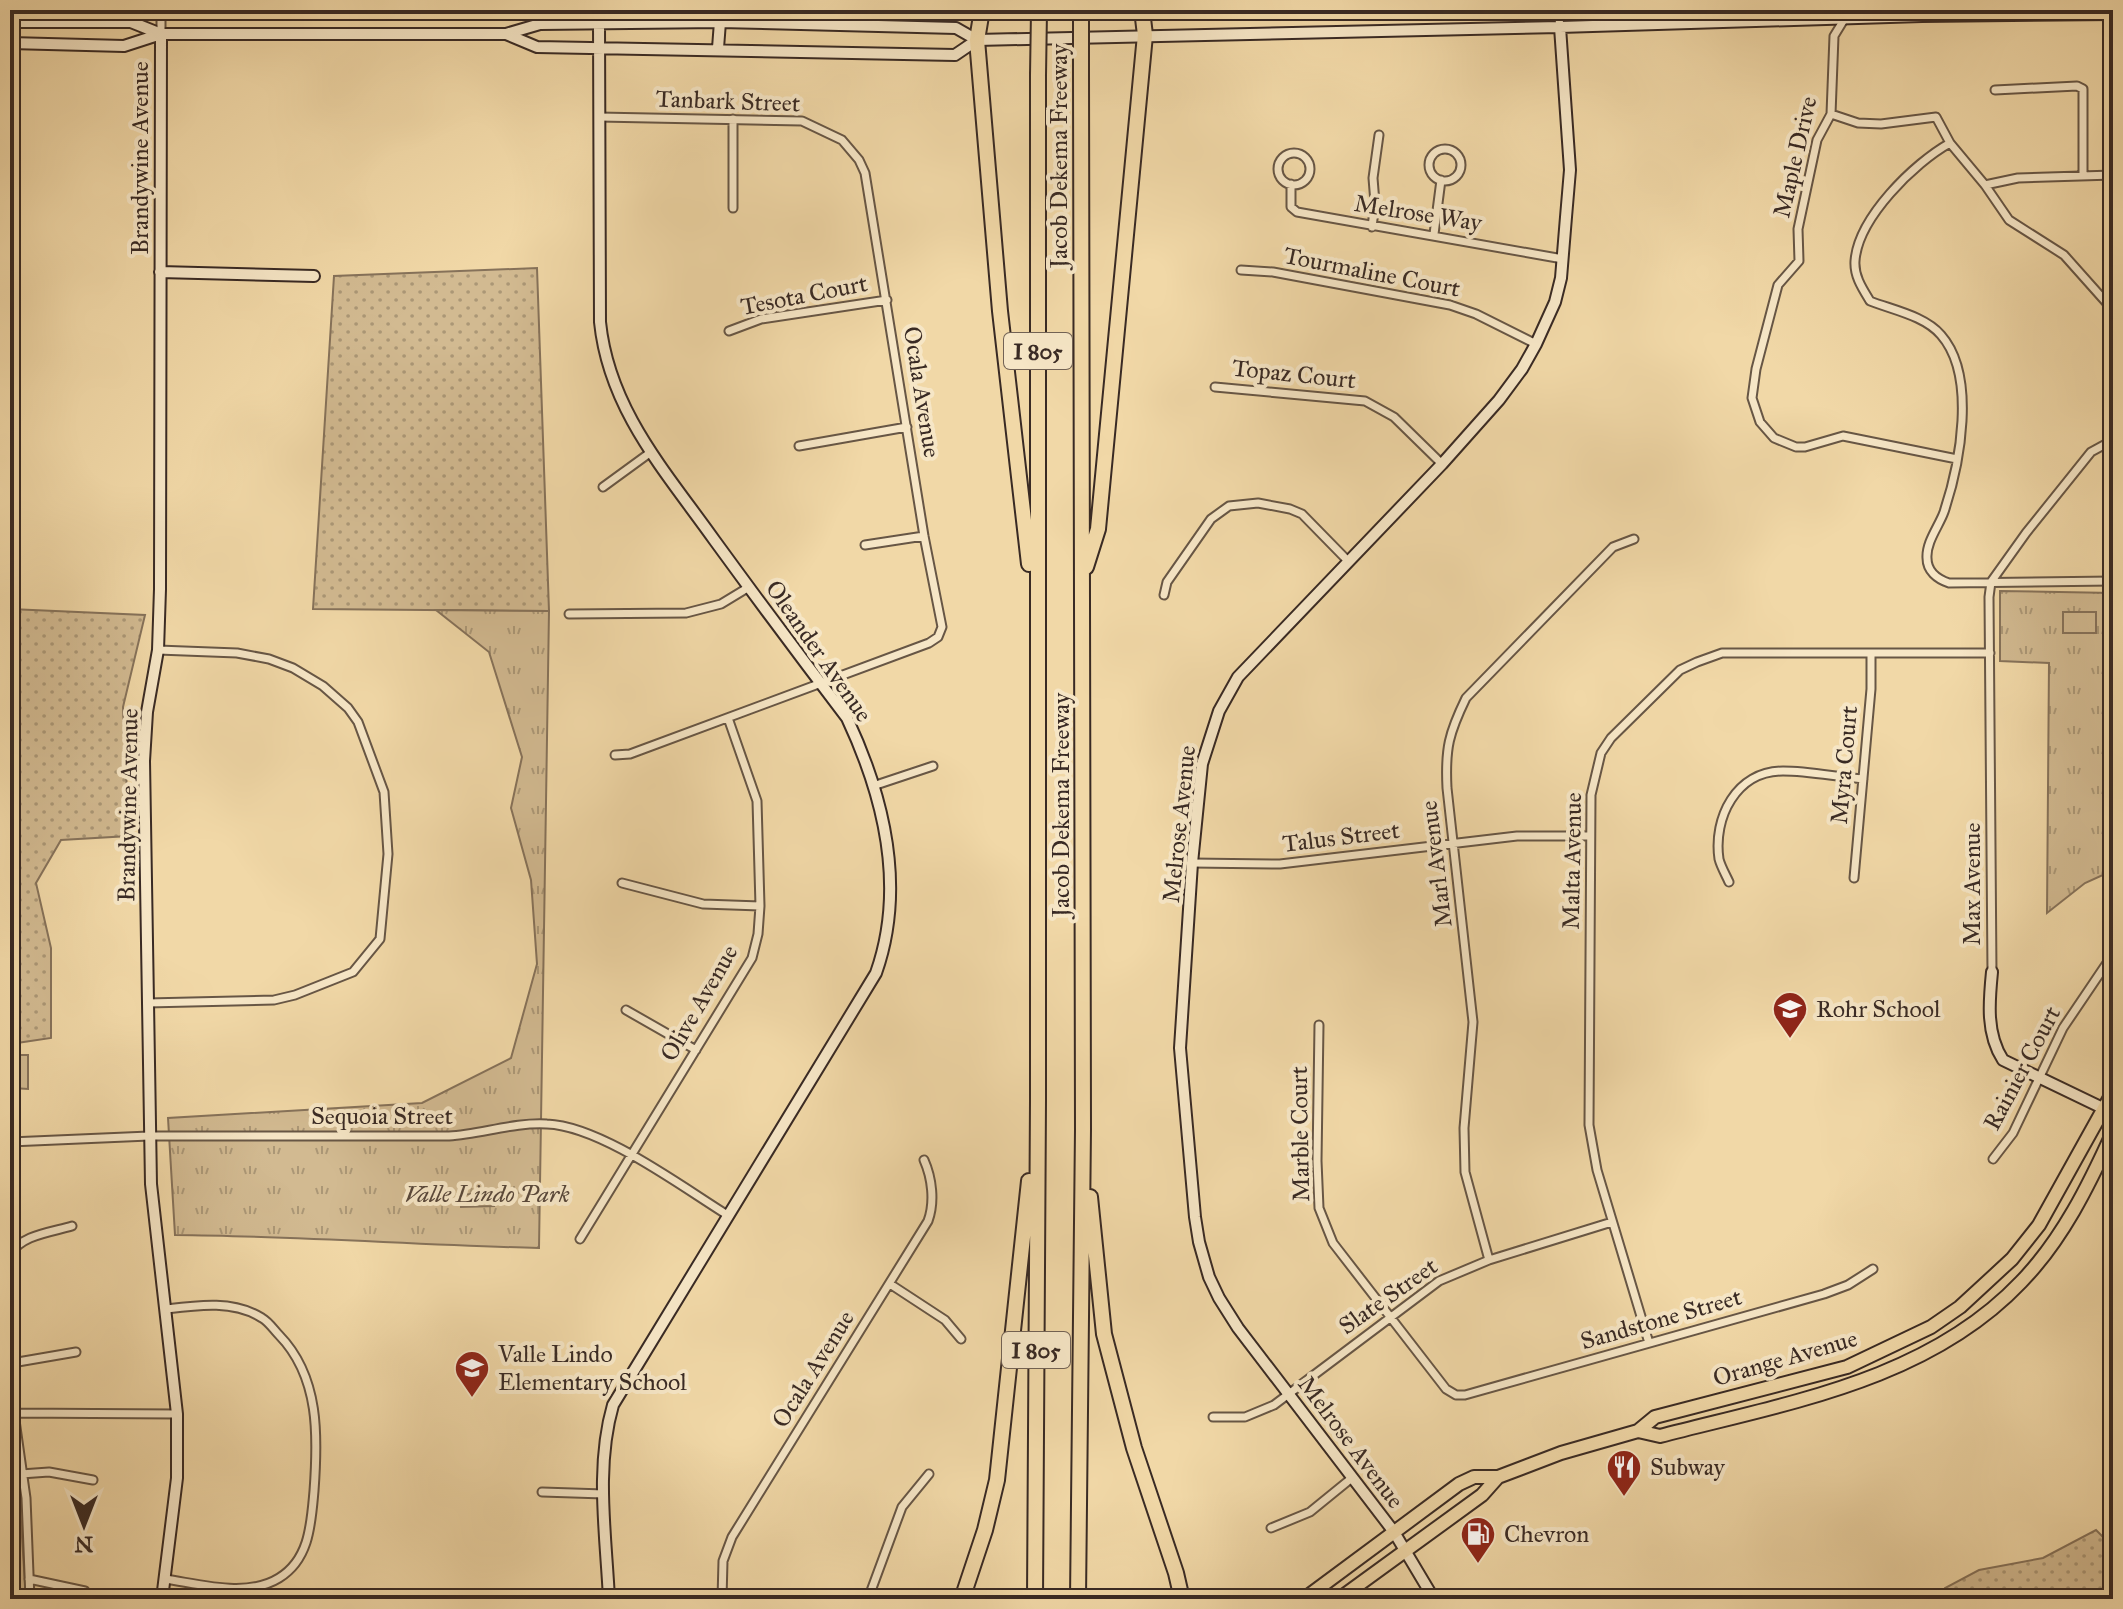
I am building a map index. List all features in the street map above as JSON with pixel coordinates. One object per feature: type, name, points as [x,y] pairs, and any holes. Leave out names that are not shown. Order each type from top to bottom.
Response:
[{"type":"highway","points":[[982,10],[977,40],[1000,311],[1037,628]]},
{"type":"highway","points":[[1082,578],[1098,529],[1145,35],[1142,10]]},
{"type":"highway","name":"Jacob Dekema Freeway","points":[[1035,1599],[1039,11]]},
{"type":"highway","name":"Jacob Dekema Freeway","points":[[1078,1599],[1083,1129],[1081,11]]},
{"type":"highway","points":[[962,1599],[985,1530],[997,1480],[1038,1101]]},
{"type":"highway","points":[[1083,1129],[1104,1334],[1134,1448],[1182,1599]]},
{"type":"main road","name":"Orange Avenue","points":[[1304,1599],[1459,1484],[1474,1477],[1498,1477],[1549,1457],[1638,1431],[1655,1417],[1847,1367],[1931,1327],[1960,1307],[2012,1259],[2039,1225],[2108,1111],[2113,1092]]},
{"type":"main road","name":"Orange Avenue","points":[[1638,1431],[1660,1436],[1857,1384],[1941,1344],[1975,1321],[2020,1283],[2059,1236],[2113,1132]]},
{"type":"main road","points":[[1764,1389],[1769,1407]]},
{"type":"main road","name":"Orange Avenue","points":[[1339,1599],[1482,1495],[1498,1477]]},
{"type":"street","name":"Brandywine Avenue","points":[[161,10],[158,650],[147,712],[144,761],[152,1198],[177,1414],[177,1478],[162,1599]]},
{"type":"street","name":"Melrose Avenue","points":[[1434,1599],[1394,1532],[1238,1328],[1219,1298],[1199,1242],[1180,1048],[1192,863],[1202,764],[1222,703],[1238,677],[1442,464],[1506,392],[1536,344],[1555,302],[1563,259],[1570,170],[1558,10]]},
{"type":"street","points":[[10,43],[124,46],[161,34],[506,34],[540,24],[720,22],[956,28],[977,40],[1560,27],[1891,14],[2113,14]]},
{"type":"street","name":"Maple Drive","points":[[1845,18],[1834,36],[1831,114],[1817,140],[1807,185],[1798,229],[1799,261],[1778,285],[1752,386],[1757,417],[1774,438],[1796,447],[1843,436],[1957,459]]},
{"type":"street","points":[[10,22],[131,22],[161,34]]},
{"type":"street","points":[[718,48],[720,22]]},
{"type":"street","name":"Oleander Avenue","points":[[599,24],[602,344],[622,405],[651,452],[847,718],[873,786],[889,847],[889,927],[876,973],[854,1015],[613,1405],[603,1460],[609,1599]]},
{"type":"street","points":[[506,34],[537,47],[718,48],[955,55],[977,40]]},
{"type":"street","points":[[1995,90],[2077,86],[2083,89],[2083,175]]},
{"type":"street","points":[[1831,114],[1858,123],[1936,117],[1950,143],[2009,220],[2064,255],[2113,310]]},
{"type":"street","name":"Tanbark Street","points":[[599,117],[802,121],[842,140],[849,147]]},
{"type":"street","points":[[733,119],[733,208]]},
{"type":"street","points":[[1372,227],[1375,203],[1373,178],[1379,135]]},
{"type":"street","points":[[1950,143],[1903,180],[1877,211],[1865,228],[1855,260],[1856,274],[1870,301],[1929,324],[1942,335],[1955,355],[1963,382],[1957,459],[1944,511],[1927,551],[1927,562],[1932,572],[1944,581],[2113,581]]},
{"type":"street","name":"Ocala Avenue","points":[[819,682],[929,643],[938,637],[942,627],[924,536],[865,173],[849,147]]},
{"type":"street","points":[[1447,149],[1456,153],[1461,166],[1454,178],[1441,180],[1432,174],[1429,164],[1433,154],[1447,149]]},
{"type":"street","points":[[1295,153],[1305,157],[1309,171],[1305,180],[1291,184],[1280,177],[1279,165],[1285,156],[1295,153]]},
{"type":"street","points":[[1985,185],[2018,178],[2113,175]]},
{"type":"street","points":[[1434,234],[1441,180]]},
{"type":"street","name":"Melrose Way","points":[[1291,184],[1291,207],[1297,212],[1563,259]]},
{"type":"street","name":"Tourmaline Court","points":[[1241,270],[1273,272],[1450,305],[1476,314],[1536,344]]},
{"type":"street","points":[[160,272],[314,276]]},
{"type":"street","name":"Tesota Court","points":[[729,331],[761,319],[887,300]]},
{"type":"street","name":"Topaz Court","points":[[1215,387],[1365,401],[1394,417],[1442,464]]},
{"type":"street","points":[[799,446],[907,427]]},
{"type":"street","points":[[1991,582],[2091,452],[2113,440]]},
{"type":"street","points":[[603,487],[651,452]]},
{"type":"street","points":[[1164,595],[1167,582],[1211,519],[1229,506],[1258,503],[1282,505],[1302,514],[1348,561]]},
{"type":"street","points":[[865,545],[924,536]]},
{"type":"street","name":"Marl Avenue","points":[[1489,1260],[1465,1172],[1464,1128],[1473,1022],[1445,759],[1451,728],[1466,698],[1613,547],[1634,539]]},
{"type":"street","name":"Max Avenue","points":[[1991,582],[1991,1035],[2003,1060],[2108,1111]]},
{"type":"street","points":[[569,614],[686,613],[721,604],[749,587]]},
{"type":"street","points":[[147,1003],[274,1000],[353,972],[380,939],[388,854],[384,792],[358,722],[348,708],[323,686],[293,668],[269,659],[237,653],[158,650]]},
{"type":"street","name":"Malta Avenue","points":[[1649,1343],[1597,1170],[1589,1125],[1591,795],[1601,753],[1611,738],[1680,670],[1722,653],[1990,653]]},
{"type":"street","name":"Myra Court","points":[[1854,878],[1871,689],[1871,655]]},
{"type":"street","points":[[615,755],[630,754],[819,682]]},
{"type":"street","name":"Olive Avenue","points":[[580,1239],[752,958],[760,906],[757,801],[728,718]]},
{"type":"street","points":[[873,786],[933,766]]},
{"type":"street","points":[[1729,882],[1719,860],[1721,817],[1733,797],[1746,784],[1782,771],[1863,779]]},
{"type":"street","name":"Talus Street","points":[[1192,863],[1280,864],[1517,836],[1590,836]]},
{"type":"street","points":[[622,883],[703,904],[760,906]]},
{"type":"street","name":"Rainier Court","points":[[1993,1159],[2013,1133],[2063,1028],[2113,954]]},
{"type":"street","points":[[626,1010],[696,1050]]},
{"type":"street","name":"Marble Court","points":[[1319,1025],[1319,1208],[1333,1243],[1446,1389],[1456,1395]]},
{"type":"street","name":"Sequoia Street","points":[[10,1142],[149,1136],[449,1136],[546,1124],[581,1130],[631,1156],[729,1216]]},
{"type":"street","name":"Ocala Avenue","points":[[722,1599],[723,1561],[732,1537],[931,1213],[931,1175],[924,1160]]},
{"type":"street","name":"Slate Street","points":[[1213,1417],[1245,1417],[1274,1405],[1431,1285],[1489,1260],[1612,1222]]},
{"type":"street","points":[[10,1255],[14,1247],[25,1241],[72,1226]]},
{"type":"street","name":"Sandstone Street","points":[[1456,1395],[1474,1393],[1824,1294],[1848,1285],[1873,1269]]},
{"type":"street","points":[[890,1284],[945,1320],[961,1339]]},
{"type":"street","points":[[165,1579],[233,1588],[254,1587],[277,1580],[298,1560],[310,1532],[317,1465],[316,1418],[311,1394],[299,1362],[274,1329],[263,1319],[244,1310],[217,1305],[167,1309]]},
{"type":"street","points":[[10,1314],[12,1413],[26,1498],[30,1599]]},
{"type":"street","points":[[12,1363],[76,1352]]},
{"type":"street","points":[[12,1413],[177,1414]]},
{"type":"street","points":[[21,1474],[49,1472],[93,1480]]},
{"type":"street","points":[[868,1599],[902,1507],[929,1474]]},
{"type":"street","points":[[1271,1528],[1310,1512],[1353,1477]]},
{"type":"street","points":[[542,1492],[604,1494]]},
{"type":"street","points":[[29,1579],[85,1591]]},
{"type":"green space","points":[[537,268],[549,611],[313,609],[334,276]]},
{"type":"green space","points":[[2000,591],[2113,593],[2113,919],[2105,874],[2085,883],[2047,913],[2049,663],[2000,661]]},
{"type":"green space","points":[[10,609],[145,615],[123,707],[129,836],[61,840],[36,883],[51,948],[51,1038],[10,1044]]},
{"type":"green space","name":"Valle Lindo Park","points":[[436,610],[549,611],[539,1248],[175,1235],[168,1118],[422,1103],[511,1058],[537,964],[531,880],[511,808],[522,757],[489,652]]},
{"type":"green space","points":[[2063,612],[2096,612],[2096,633],[2063,633]]},
{"type":"green space","points":[[13,1055],[28,1055],[28,1089],[13,1088]]},
{"type":"green space","name":"Valle Lindo Park","points":[[493,1192],[494,1206],[461,1207],[461,1195]]},
{"type":"green space","points":[[10,1224],[14,1413],[26,1599],[10,1599]]},
{"type":"green space","points":[[2096,1530],[2107,1541],[2113,1540],[2113,1599],[1945,1599],[1945,1588],[1979,1570],[2043,1558]]},
{"type":"place","name":"Rohr School","points":[[1790,1040]]},
{"type":"place","name":"Valle Lindo Elementary School","points":[[472,1399]]},
{"type":"place","name":"Subway","points":[[1624,1498]]},
{"type":"place","name":"Chevron","points":[[1478,1565]]}]
